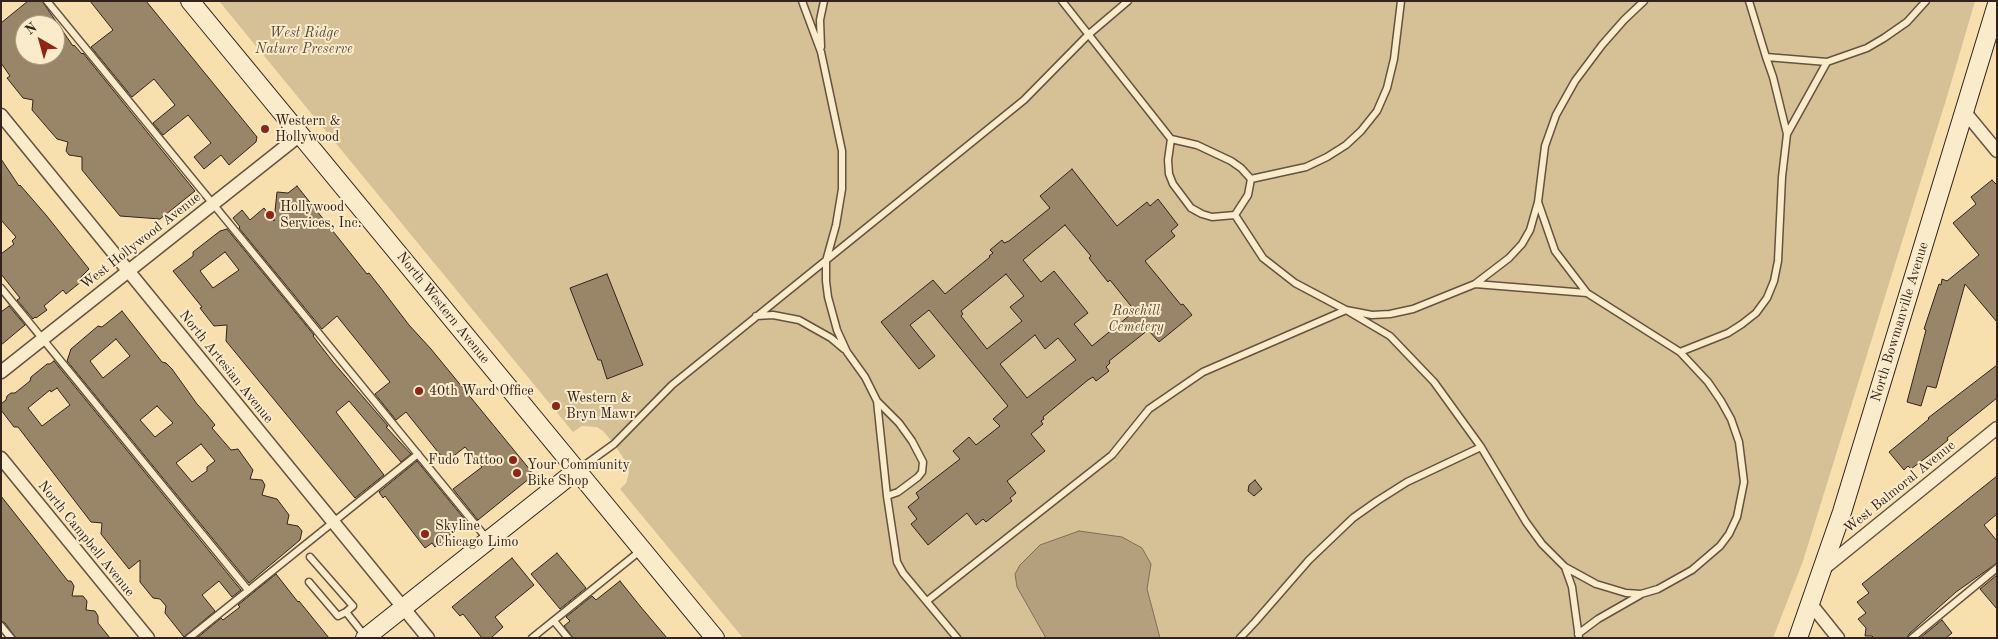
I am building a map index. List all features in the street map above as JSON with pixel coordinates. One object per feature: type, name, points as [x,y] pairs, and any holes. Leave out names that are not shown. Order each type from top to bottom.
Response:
[{"type":"street","name":"North Western Avenue","points":[[190,1],[715,638]]},
{"type":"street","name":"North Bowmanville Avenue","points":[[1798,638],[1845,502],[1997,4]]},
{"type":"street","points":[[1964,111],[1996,149]]},
{"type":"street","name":"North Artesian Avenue","points":[[1,115],[428,638]]},
{"type":"street","name":"West Hollywood Avenue","points":[[1,372],[300,135]]},
{"type":"street","name":"West Balmoral Avenue","points":[[1822,570],[1997,428]]},
{"type":"street","name":"North Campbell Avenue","points":[[1,458],[148,638]]},
{"type":"street","points":[[365,637],[577,470]]},
{"type":"street","points":[[1810,603],[1838,638]]},
{"type":"lane","points":[[47,1],[488,540]]},
{"type":"lane","points":[[802,1],[821,52],[842,152],[842,189],[836,225],[826,261],[828,297],[837,330],[847,352],[865,377],[877,401],[899,423],[912,441],[923,462],[922,472],[918,477],[898,492],[887,496]]},
{"type":"lane","points":[[821,52],[820,20],[824,1]]},
{"type":"lane","points":[[1062,1],[1171,139],[1197,145],[1230,161],[1241,168],[1251,179]]},
{"type":"lane","points":[[577,470],[614,444],[672,385],[1024,100],[1088,35],[1128,1]]},
{"type":"lane","points":[[1251,179],[1306,167],[1346,145],[1361,131],[1377,111],[1387,88],[1394,59],[1401,1]]},
{"type":"lane","points":[[927,601],[1112,455],[1149,409],[1203,372],[1346,310],[1372,315],[1390,314],[1413,308],[1475,284],[1509,258],[1522,244],[1530,230],[1538,202],[1545,146],[1556,115],[1575,81],[1602,46],[1624,20],[1644,1]]},
{"type":"lane","points":[[1680,352],[1728,333],[1756,313],[1767,298],[1774,281],[1778,261],[1782,177],[1787,134],[1773,77],[1749,1]]},
{"type":"lane","points":[[1766,57],[1827,62],[1867,48],[1884,38],[1907,22],[1926,1]]},
{"type":"lane","points":[[1787,134],[1827,62]]},
{"type":"lane","points":[[1171,139],[1168,160],[1169,174],[1173,184],[1191,208],[1212,217],[1235,215]]},
{"type":"lane","points":[[1235,215],[1248,195],[1251,179]]},
{"type":"lane","points":[[1538,202],[1556,251],[1586,293],[1680,352],[1708,382],[1731,419],[1739,442],[1744,482],[1737,517],[1729,534],[1720,546],[1707,558],[1678,578],[1658,589],[1641,594],[1606,614],[1579,636]]},
{"type":"lane","points":[[1235,215],[1263,258],[1295,283],[1390,336],[1434,382],[1481,447],[1526,522],[1542,544],[1565,567],[1596,584],[1626,594],[1641,594]]},
{"type":"lane","points":[[1475,284],[1586,293]]},
{"type":"lane","points":[[1,288],[248,590]]},
{"type":"lane","points":[[756,316],[773,315],[799,320],[831,338],[847,352]]},
{"type":"lane","points":[[877,401],[887,496],[897,562],[903,573],[957,638]]},
{"type":"lane","points":[[1240,638],[1309,560],[1354,518],[1377,500],[1407,482],[1481,447]]},
{"type":"lane","points":[[189,638],[418,454]]},
{"type":"lane","points":[[532,638],[642,549]]},
{"type":"lane","points":[[308,582],[338,616],[353,606],[310,557]]},
{"type":"lane","points":[[1565,567],[1572,587],[1579,636]]},
{"type":"lane","points":[[1912,638],[1997,568]]},
{"type":"lane","points":[[346,612],[365,637]]},
{"type":"lane","points":[[554,621],[568,638]]},
{"type":"lane","points":[[1,626],[11,638]]},
{"type":"green space","name":"Rosehill Cemetery","points":[[219,1],[1975,1],[1803,561],[1773,638],[743,638],[620,489],[626,483],[629,473],[627,463],[614,444],[597,427],[582,426],[573,432]]},
{"type":"shaded area","points":[[1079,531],[1122,537],[1142,548],[1151,564],[1147,589],[1160,638],[1046,638],[1017,587],[1015,574],[1020,565],[1040,545]]},
{"type":"building","points":[[28,1],[42,1],[52,15],[15,15],[15,65],[65,65],[65,34],[73,46],[83,53],[195,191],[160,219],[120,216],[82,170],[82,157],[69,155],[66,151],[68,142],[57,139],[32,110],[33,100],[23,98],[7,78],[10,76],[1,63],[1,23]]},
{"type":"building","points":[[90,1],[146,1],[257,137],[256,142],[229,165],[221,155],[204,169],[194,157],[211,143],[188,115],[163,135],[153,123],[175,105],[154,79],[132,97],[91,47],[113,30]]},
{"type":"building","points":[[1,159],[19,186],[46,215],[89,269],[80,278],[82,281],[66,294],[63,290],[44,306],[47,310],[33,319],[17,300],[20,298],[1,274],[1,254],[14,244],[12,241],[16,237],[1,220]]},
{"type":"building","points":[[1072,169],[1117,226],[1147,202],[1150,206],[1158,199],[1178,225],[1171,231],[1175,236],[1145,261],[1181,305],[1183,304],[1192,315],[1159,342],[1148,330],[1109,361],[1110,363],[1106,367],[1109,371],[1096,381],[1093,377],[1088,380],[1043,417],[1044,419],[1041,421],[1043,424],[1031,434],[1045,451],[1007,481],[1016,493],[1010,498],[1012,501],[986,522],[983,519],[976,525],[967,513],[928,545],[911,524],[917,519],[908,507],[919,498],[916,493],[960,459],[953,451],[969,437],[976,445],[1000,426],[993,419],[1008,406],[929,310],[910,325],[935,356],[919,369],[881,322],[933,280],[945,294],[990,257],[993,253],[990,250],[1002,240],[1004,243],[1009,241],[1050,208],[1040,196]],"holes":[[[1065,225],[1091,256],[1089,258],[1108,282],[1110,280],[1135,311],[1092,346],[1074,324],[1088,313],[1054,271],[1041,282],[1023,260]],[[1006,274],[1024,296],[1010,307],[1022,321],[987,349],[961,316],[963,314],[961,311]],[[1035,335],[1045,349],[1058,338],[1076,360],[1027,398],[1000,364]]]},
{"type":"building","points":[[1992,180],[1997,185],[1997,322],[1965,284],[1936,388],[1927,386],[1921,406],[1907,402],[1926,330],[1924,329],[1939,284],[1941,285],[1942,279],[1947,281],[1979,255],[1953,223],[1976,204],[1971,197]]},
{"type":"building","points":[[297,186],[367,274],[369,273],[409,325],[531,471],[530,478],[478,520],[453,489],[482,467],[465,447],[446,462],[406,412],[396,420],[375,394],[390,382],[337,316],[322,329],[239,228],[233,218],[242,210],[250,220],[264,208],[274,221],[277,192],[288,193]]},
{"type":"building","points":[[227,229],[314,335],[333,362],[388,426],[386,427],[411,454],[401,462],[349,401],[336,412],[384,475],[355,498],[226,341],[227,325],[214,326],[200,308],[202,307],[173,271],[193,256],[193,252],[220,231]],"holes":[[[225,252],[239,270],[213,288],[200,271]]]},
{"type":"building","points":[[607,274],[643,365],[607,379],[601,360],[598,360],[570,288]]},
{"type":"building","points":[[9,306],[25,325],[1,345],[1,312]]},
{"type":"building","points":[[122,311],[162,362],[172,369],[215,425],[212,428],[231,450],[238,449],[253,470],[250,479],[262,480],[265,485],[262,495],[277,499],[289,515],[287,524],[298,526],[302,531],[300,540],[249,583],[67,361],[71,349],[98,326],[102,327]],"holes":[[[116,339],[130,356],[103,378],[90,361]],[[157,406],[173,423],[155,437],[140,420]],[[201,444],[215,461],[207,467],[207,471],[192,482],[176,463]]]},
{"type":"building","points":[[54,361],[241,590],[232,597],[219,581],[202,595],[215,611],[184,637],[165,613],[166,606],[160,599],[153,598],[140,582],[140,560],[129,569],[101,534],[102,523],[91,522],[18,427],[14,427],[1,410],[1,404],[6,400],[7,396],[15,393],[30,381],[31,377],[47,364]],"holes":[[[57,388],[70,405],[42,426],[28,408],[50,390],[51,392]]]},
{"type":"building","points":[[1997,365],[1997,398],[1947,438],[1948,440],[1932,453],[1911,469],[1908,466],[1904,470],[1889,452],[1928,418]]},
{"type":"building","points":[[417,461],[466,521],[435,547],[432,543],[425,548],[385,496],[383,498],[379,492]]},
{"type":"building","points":[[1997,476],[1997,514],[1984,525],[1997,541],[1997,563],[1956,592],[1909,634],[1907,638],[1874,638],[1872,636],[1865,636],[1866,628],[1858,619],[1866,613],[1857,602],[1869,593],[1862,584]]},
{"type":"building","points":[[1255,480],[1262,489],[1254,496],[1248,491],[1249,485]]},
{"type":"building","points":[[1,496],[68,581],[71,581],[74,586],[72,596],[83,596],[87,601],[86,610],[95,611],[98,616],[98,623],[110,638],[16,638],[5,623],[1,621]]},
{"type":"building","points":[[557,553],[586,588],[560,609],[531,574]]},
{"type":"building","points":[[512,558],[534,585],[495,617],[503,627],[491,638],[482,638],[463,614],[460,616],[452,607]]},
{"type":"building","points":[[276,574],[329,638],[197,638],[221,618],[223,620],[240,607],[238,605]]},
{"type":"building","points":[[1997,575],[1997,609],[1980,589]]},
{"type":"building","points":[[620,581],[667,638],[573,638],[564,626],[570,621],[566,617],[592,596],[596,600]]},
{"type":"building","points":[[1942,620],[1952,633],[1946,638],[1920,638]]},
{"type":"place","name":"Western & Hollywood","points":[[265,129]]},
{"type":"place","name":"Hollywood Services, Inc.","points":[[270,215]]},
{"type":"place","name":"40th Ward Office","points":[[419,391]]},
{"type":"place","name":"Western & Bryn Mawr","points":[[556,406]]},
{"type":"place","name":"Fudo Tattoo","points":[[513,460]]},
{"type":"place","name":"Your Community Bike Shop","points":[[517,473]]},
{"type":"place","name":"Skyline Chicago Limo","points":[[425,534]]},
{"type":"park label","name":"West Ridge Nature Preserve","points":[[304,42]]}]
